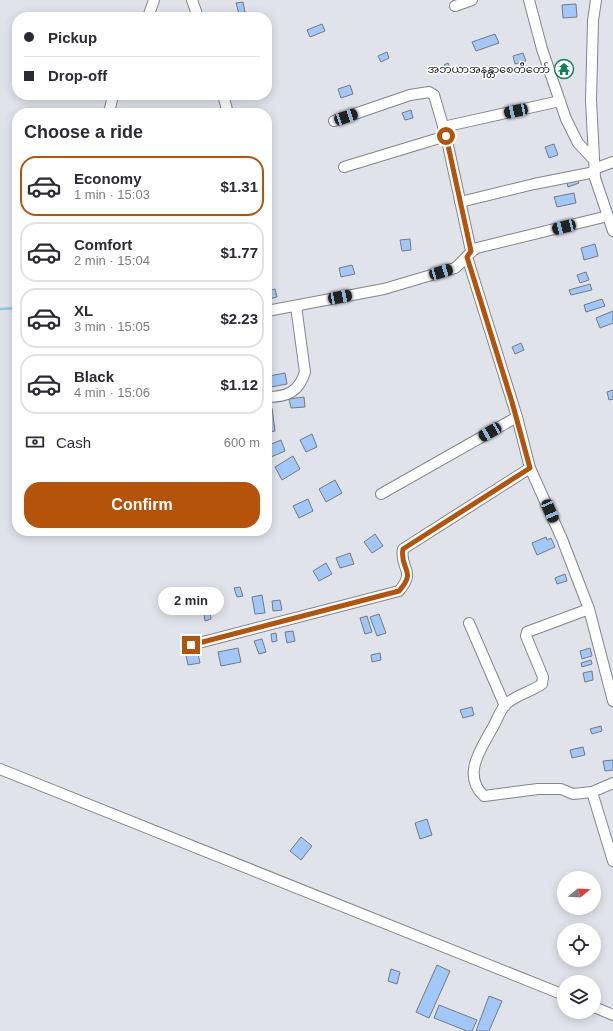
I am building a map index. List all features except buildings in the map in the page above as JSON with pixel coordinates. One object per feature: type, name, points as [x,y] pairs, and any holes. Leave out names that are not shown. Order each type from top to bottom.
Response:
[{"type":"street","points":[[150,12],[154,0]]},
{"type":"street","points":[[192,0],[196,12]]},
{"type":"street","points":[[455,6],[472,0]]},
{"type":"street","points":[[529,0],[542,49],[566,119],[578,143],[594,167]]},
{"type":"street","points":[[596,0],[593,21],[591,100],[594,167],[595,178],[613,231]]},
{"type":"street","points":[[334,121],[410,95],[429,92],[434,95],[444,131],[460,202],[469,254],[517,417],[530,468],[562,539],[588,610],[613,701]]},
{"type":"street","points":[[344,167],[444,131],[560,101]]},
{"type":"street","points":[[460,202],[534,184],[613,162]]},
{"type":"street","points":[[272,311],[391,287],[455,268],[477,248],[608,216]]},
{"type":"street","points":[[272,397],[278,397],[295,391],[302,383],[304,372],[296,306]]},
{"type":"street","points":[[381,494],[517,417]]},
{"type":"street","points":[[191,645],[399,591],[407,582],[408,575],[402,556],[403,549],[530,468]]},
{"type":"street","points":[[588,610],[527,632],[526,636],[544,681],[537,688],[516,698],[504,706],[476,757],[473,773],[478,791],[484,796],[538,789],[561,789],[573,794],[592,792],[613,784]]},
{"type":"street","points":[[469,623],[504,706]]},
{"type":"street","points":[[0,769],[557,992]]},
{"type":"street","points":[[592,792],[613,862]]},
{"type":"street","points":[[601,1010],[613,1014]]},
{"type":"waterway","points":[[0,309],[12,308]]},
{"type":"place","name":"အဘယာအနန္တာစေတီတော်","points":[[564,69]]},
{"type":"route","points":[[191,645],[399,591],[407,582],[408,575],[402,556],[403,549],[530,468],[517,417],[467,257],[471,251],[446,136]]}]
